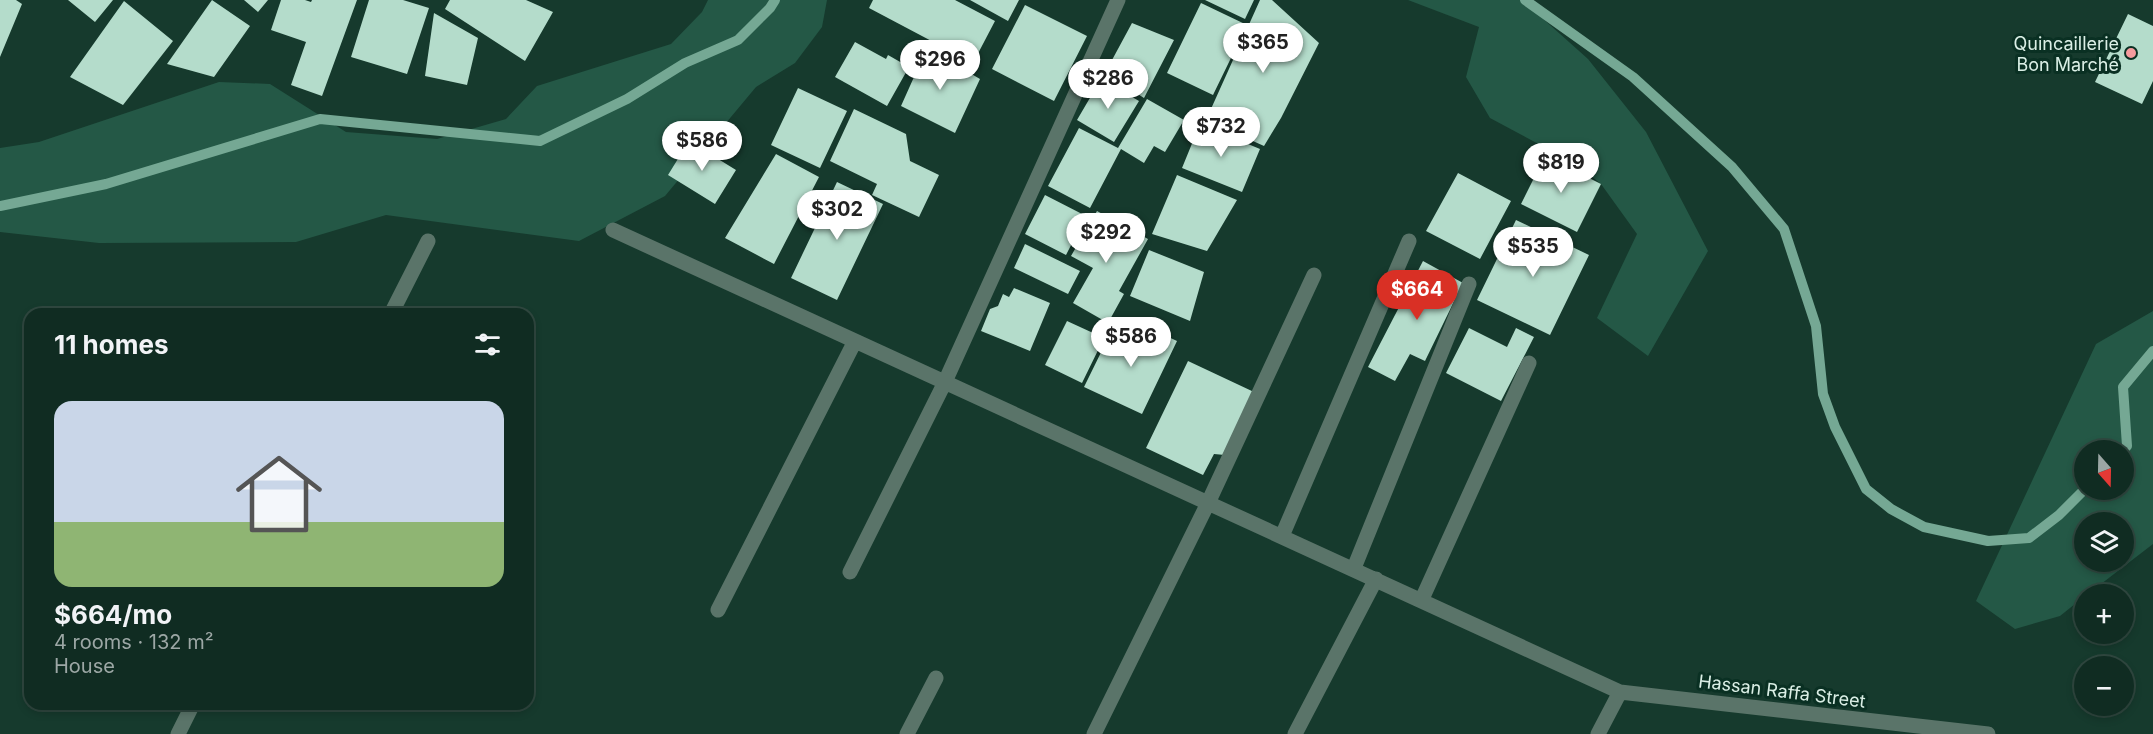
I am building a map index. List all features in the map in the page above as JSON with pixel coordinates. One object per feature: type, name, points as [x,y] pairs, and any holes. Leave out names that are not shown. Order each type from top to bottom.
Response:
[{"type":"street","points":[[850,572],[944,384],[1118,0]]},
{"type":"street","name":"Hassan Raffa Street","points":[[613,230],[854,343],[1354,568],[1620,692],[1988,734]]},
{"type":"street","points":[[394,308],[428,240]]},
{"type":"street","points":[[1282,536],[1409,241]]},
{"type":"street","points":[[1094,734],[1208,503],[1314,275]]},
{"type":"street","points":[[1354,568],[1469,284]]},
{"type":"street","points":[[718,610],[854,343]]},
{"type":"street","points":[[1422,599],[1529,363]]},
{"type":"street","points":[[1295,734],[1376,579]]},
{"type":"street","points":[[907,734],[936,678]]},
{"type":"street","points":[[1598,734],[1620,692]]},
{"type":"street","points":[[178,734],[190,710]]},
{"type":"green space","points":[[708,0],[827,0],[822,27],[795,63],[756,87],[665,196],[579,241],[386,215],[296,242],[99,243],[0,232],[0,148],[39,142],[219,82],[270,84],[346,132],[437,139],[506,119],[537,86],[671,44],[702,12]]},
{"type":"green space","points":[[1408,0],[1522,0],[1588,59],[1646,132],[1708,251],[1648,356],[1597,318],[1637,234],[1601,184],[1576,164],[1490,118],[1466,77],[1479,27]]},
{"type":"green space","points":[[2153,311],[2153,544],[2134,559],[2134,512],[2074,512],[2074,572],[2117,572],[2101,584],[2074,584],[2074,605],[2060,616],[2015,629],[1976,601],[2096,344]]},
{"type":"building","points":[[0,0],[16,0],[22,4],[0,57]]},
{"type":"building","points":[[68,0],[113,0],[95,22]]},
{"type":"building","points":[[212,0],[250,26],[214,77],[167,64]]},
{"type":"building","points":[[244,0],[268,0],[258,12]]},
{"type":"building","points":[[281,0],[311,2],[312,0],[357,0],[322,96],[291,85],[306,42],[271,30]]},
{"type":"building","points":[[369,0],[403,0],[429,8],[407,74],[351,57]]},
{"type":"building","points":[[450,0],[526,0],[553,12],[525,61],[445,9]]},
{"type":"building","points":[[873,0],[955,0],[995,21],[973,63],[869,8]]},
{"type":"building","points":[[970,0],[1019,0],[1008,21]]},
{"type":"building","points":[[1205,0],[1254,0],[1245,19]]},
{"type":"building","points":[[1260,0],[1272,0],[1319,43],[1281,118],[1264,146],[1206,120]]},
{"type":"building","points":[[124,1],[173,41],[123,105],[70,77]]},
{"type":"building","points":[[1201,3],[1247,25],[1213,95],[1167,73]]},
{"type":"building","points":[[1025,5],[1087,36],[1054,101],[992,69]]},
{"type":"building","points":[[434,13],[478,38],[467,85],[425,76]]},
{"type":"building","name":"Quincaillerie Bon Marché","points":[[2128,14],[2153,26],[2153,81],[2142,104],[2095,82]]},
{"type":"building","points":[[1132,23],[1174,40],[1144,98],[1105,73]]},
{"type":"building","points":[[855,42],[886,59],[888,55],[909,67],[887,106],[835,77]]},
{"type":"building","points":[[927,48],[980,79],[955,133],[901,106]]},
{"type":"building","points":[[1101,79],[1139,101],[1114,142],[1077,120]]},
{"type":"building","points":[[798,88],[847,111],[820,168],[771,145]]},
{"type":"building","points":[[1147,99],[1184,120],[1165,152],[1154,146],[1144,163],[1121,149],[1090,208],[1048,186],[1079,128],[1118,148]]},
{"type":"building","points":[[854,109],[906,134],[910,161],[939,175],[919,217],[872,195],[877,184],[830,161]]},
{"type":"building","points":[[1200,124],[1260,149],[1242,192],[1182,168]]},
{"type":"building","points":[[689,141],[736,170],[715,204],[668,175]]},
{"type":"building","points":[[776,154],[819,177],[774,264],[725,238]]},
{"type":"building","points":[[1545,156],[1601,184],[1577,232],[1521,204]]},
{"type":"building","points":[[1458,173],[1511,201],[1480,259],[1426,231]]},
{"type":"building","points":[[1177,175],[1237,200],[1207,251],[1152,234]]},
{"type":"building","points":[[837,182],[883,204],[837,300],[791,278]]},
{"type":"building","points":[[1045,195],[1086,216],[1066,255],[1025,234]]},
{"type":"building","points":[[1097,211],[1148,239],[1119,291],[1124,294],[1108,323],[1073,303],[1093,268],[1071,256]]},
{"type":"building","points":[[1516,220],[1589,255],[1550,335],[1477,300]]},
{"type":"building","points":[[1025,244],[1080,271],[1068,294],[1014,268]]},
{"type":"building","points":[[1149,250],[1204,272],[1190,321],[1130,296]]},
{"type":"building","points":[[1423,261],[1463,283],[1425,361],[1410,354],[1395,381],[1368,367]]},
{"type":"building","points":[[1014,288],[1050,303],[1030,351],[981,331],[990,309],[998,306],[1003,294],[1009,297]]},
{"type":"building","points":[[1067,321],[1104,338],[1082,383],[1045,365]]},
{"type":"building","points":[[1145,326],[1177,341],[1142,414],[1084,387],[1112,330],[1138,342]]},
{"type":"building","points":[[1469,328],[1507,347],[1516,328],[1534,337],[1501,401],[1446,373]]},
{"type":"building","points":[[1188,361],[1254,392],[1225,455],[1214,454],[1203,475],[1146,448]]},
{"type":"waterway","points":[[0,206],[106,184],[320,119],[540,141],[627,99],[685,63],[738,40],[775,0]]},
{"type":"waterway","points":[[1525,0],[1633,77],[1732,167],[1784,229],[1816,326],[1823,394],[1835,427],[1866,489],[1891,509],[1924,527],[1988,541],[2029,538],[2074,500]]},
{"type":"waterway","points":[[2127,440],[2123,387],[2153,351]]},
{"type":"place","name":"Quincaillerie Bon Marché","points":[[2131,53]]}]
